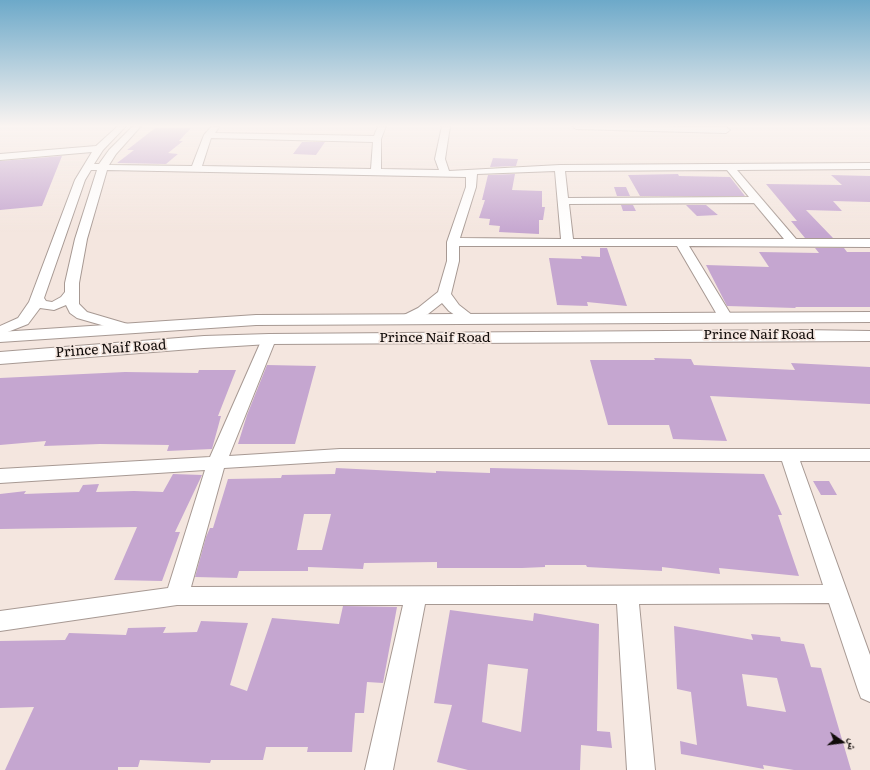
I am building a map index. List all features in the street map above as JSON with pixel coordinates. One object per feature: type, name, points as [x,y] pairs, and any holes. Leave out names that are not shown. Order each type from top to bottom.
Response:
[{"type":"main road","name":"Prince Naif Road","points":[[0,337],[256,320],[870,317]]},
{"type":"main road","name":"Prince Naif Road","points":[[0,358],[204,342],[269,339],[799,335],[870,336]]},
{"type":"street","points":[[0,331],[22,322],[28,316],[38,298],[67,221],[80,180],[90,162]]},
{"type":"street","points":[[106,162],[103,166],[81,239],[72,283],[72,304],[75,310],[82,315],[126,328]]},
{"type":"street","points":[[196,169],[198,162]]},
{"type":"street","points":[[376,162],[376,173]]},
{"type":"street","points":[[441,162],[445,174]]},
{"type":"street","points":[[87,167],[103,166],[471,174],[474,171],[560,168],[870,166]]},
{"type":"street","points":[[730,167],[792,242]]},
{"type":"street","points":[[560,168],[567,242]]},
{"type":"street","points":[[405,320],[423,311],[444,294],[453,261],[453,242],[471,187],[471,174]]},
{"type":"street","points":[[563,201],[758,200]]},
{"type":"street","points":[[453,242],[870,243]]},
{"type":"street","points":[[681,243],[726,318]]},
{"type":"street","points":[[38,298],[41,304],[54,306],[66,300],[72,293]]},
{"type":"street","points":[[444,294],[445,298],[454,308],[470,319]]},
{"type":"street","points":[[177,596],[217,462],[269,339]]},
{"type":"street","points":[[0,476],[340,455],[870,455]]},
{"type":"street","points":[[789,455],[870,690]]},
{"type":"street","points":[[627,594],[641,770]]},
{"type":"street","points":[[0,621],[177,596],[837,594]]},
{"type":"street","points":[[379,770],[416,595]]},
{"type":"building","points":[[0,162],[60,162],[42,206],[0,210]]},
{"type":"building","points":[[118,162],[168,162],[166,164],[117,163]]},
{"type":"building","points":[[492,162],[517,162],[516,166],[490,167]]},
{"type":"building","points":[[515,174],[512,190],[542,191],[542,207],[545,207],[543,220],[539,220],[539,234],[499,232],[500,226],[489,225],[490,219],[479,218],[485,200],[482,200],[488,175]]},
{"type":"building","points":[[678,174],[679,176],[730,177],[745,196],[640,196],[628,175]]},
{"type":"building","points":[[831,175],[870,176],[870,202],[833,201],[842,211],[806,210],[833,238],[805,238],[791,221],[797,221],[766,184],[842,185]]},
{"type":"building","points":[[614,187],[626,187],[630,196],[617,196]]},
{"type":"building","points":[[621,205],[633,205],[636,211],[623,211]]},
{"type":"building","points":[[686,205],[706,205],[718,215],[697,216]]},
{"type":"building","points":[[600,248],[607,248],[627,306],[587,302],[588,306],[557,305],[549,258],[582,259],[581,256],[600,257]]},
{"type":"building","points":[[815,248],[844,248],[847,252],[870,252],[870,307],[795,307],[796,308],[727,306],[706,265],[769,267],[759,252],[819,253]]},
{"type":"building","points":[[654,358],[691,359],[694,365],[795,370],[791,363],[870,367],[870,404],[710,396],[727,441],[673,439],[669,425],[608,425],[590,360],[655,360]]},
{"type":"building","points":[[267,365],[316,366],[295,444],[238,444],[247,415]]},
{"type":"building","points":[[199,370],[236,370],[218,416],[221,416],[212,449],[167,451],[169,445],[100,444],[44,446],[46,441],[0,445],[0,378],[125,372],[198,373]]},
{"type":"building","points":[[336,468],[436,473],[436,471],[490,473],[490,468],[764,474],[782,515],[778,515],[799,576],[719,568],[720,574],[662,567],[662,571],[587,567],[586,565],[545,565],[545,567],[522,568],[437,568],[437,562],[364,563],[363,569],[308,567],[308,571],[239,571],[237,578],[195,577],[206,537],[210,528],[213,528],[228,479],[281,478],[282,475],[335,474]],"holes":[[[304,514],[331,514],[322,550],[297,550]]]},
{"type":"building","points":[[173,474],[202,475],[175,532],[180,532],[162,581],[114,580],[137,527],[0,529],[0,494],[26,491],[24,494],[79,492],[83,485],[99,484],[96,492],[163,492]]},
{"type":"building","points":[[813,481],[829,481],[837,495],[821,495]]},
{"type":"building","points":[[343,606],[397,607],[383,683],[367,682],[364,713],[355,713],[352,752],[307,752],[308,747],[266,747],[263,760],[211,760],[210,763],[140,760],[138,767],[118,767],[118,770],[5,770],[34,707],[0,708],[0,641],[65,640],[69,633],[126,635],[128,628],[166,627],[163,633],[197,632],[201,621],[248,623],[230,685],[247,691],[272,618],[339,624]]},
{"type":"building","points":[[450,610],[533,621],[534,613],[599,624],[597,731],[610,732],[612,748],[581,745],[580,770],[468,770],[437,762],[452,705],[434,703]],"holes":[[[488,664],[528,669],[521,732],[482,722]]]},
{"type":"building","points":[[674,626],[753,640],[751,634],[780,637],[781,641],[804,644],[811,667],[821,668],[851,770],[794,770],[763,765],[764,769],[681,754],[680,741],[697,745],[691,692],[677,689]],"holes":[[[742,674],[777,678],[786,712],[747,706]]]}]
